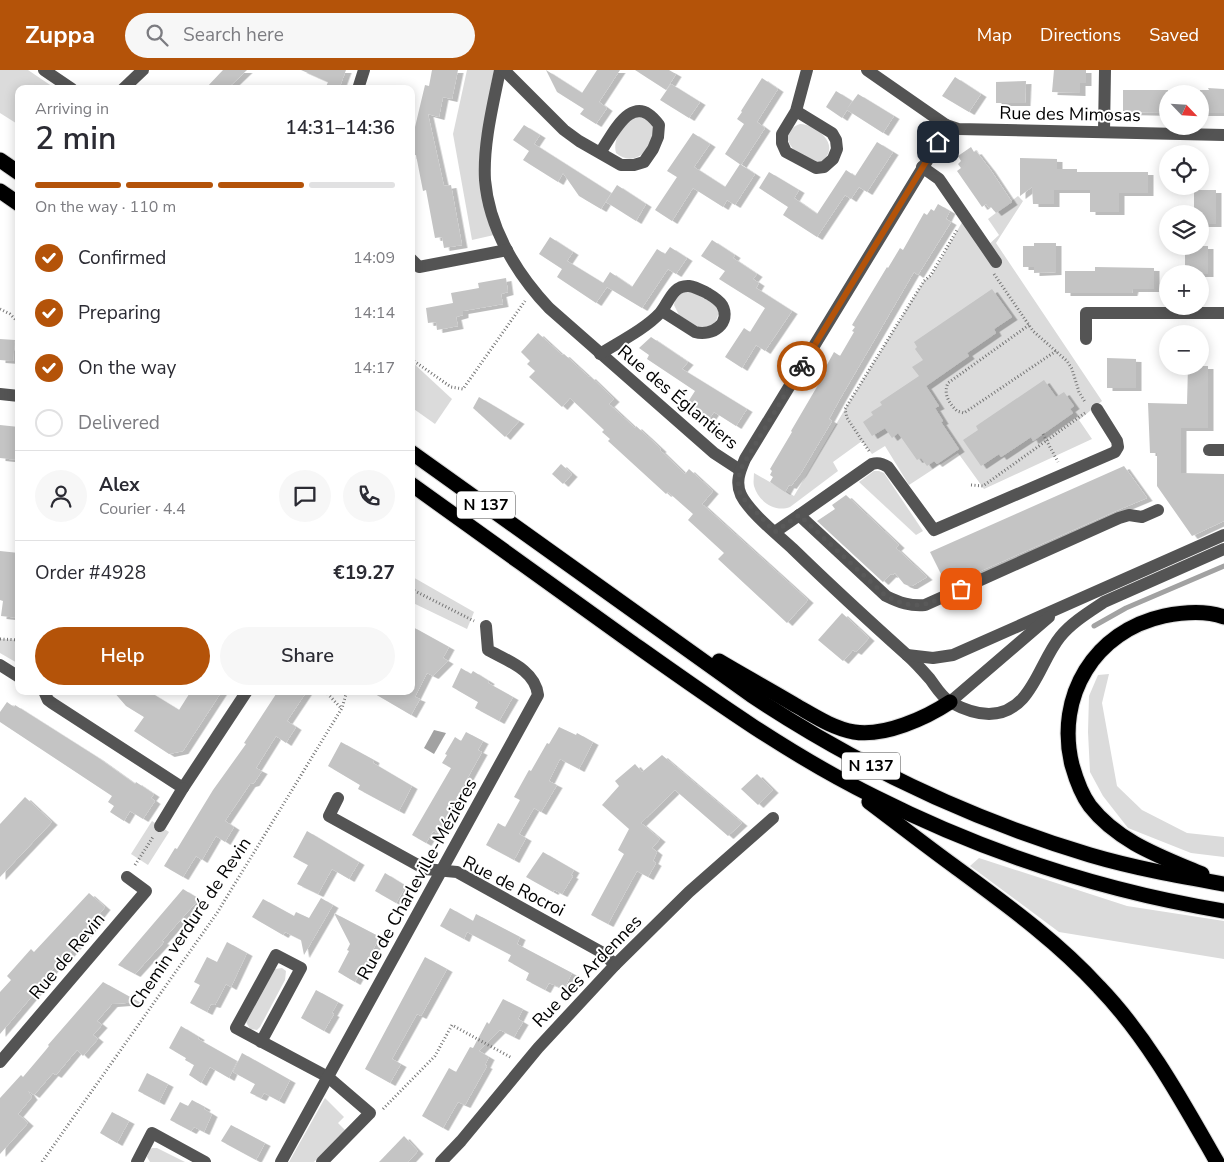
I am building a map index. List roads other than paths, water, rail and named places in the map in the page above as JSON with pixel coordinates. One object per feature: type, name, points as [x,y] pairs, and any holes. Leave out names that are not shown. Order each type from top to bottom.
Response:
[{"type":"highway","points":[[0,160],[15,170]]},
{"type":"highway","points":[[0,192],[15,201]]},
{"type":"highway","name":"N 137","points":[[415,455],[782,716],[854,758],[920,790],[998,823],[1091,855],[1175,875],[1224,884]]},
{"type":"highway","name":"N 137","points":[[415,487],[735,715],[834,776],[916,817],[987,847],[1078,878],[1169,901],[1224,911]]},
{"type":"highway","points":[[1224,617],[1202,612],[1178,613],[1153,618],[1129,628],[1113,639],[1097,654],[1084,672],[1072,701],[1068,734],[1070,755],[1081,791],[1088,805],[1105,822],[1136,845],[1224,884]]},
{"type":"highway","points":[[644,619],[814,716],[854,732],[870,732],[904,724],[930,714],[950,702]]},
{"type":"highway","points":[[834,776],[1012,909],[1082,969],[1137,1032],[1154,1056],[1217,1162]]},
{"type":"street","points":[[44,70],[66,85]]},
{"type":"street","points":[[127,85],[142,70]]},
{"type":"street","points":[[359,85],[364,70]]},
{"type":"street","name":"Rue des Églantiers","points":[[500,70],[488,132],[485,179],[491,217],[507,250],[532,290],[600,354],[714,453],[740,470],[946,125]]},
{"type":"street","points":[[504,70],[564,130],[600,154],[621,165],[634,165],[644,162],[658,137],[659,125],[653,116],[643,111],[631,112],[623,119],[600,154]]},
{"type":"street","points":[[796,111],[832,133],[836,140],[837,149],[833,159],[824,167],[816,168],[786,152],[782,143],[782,134],[796,111],[807,70]]},
{"type":"street","points":[[867,70],[946,125]]},
{"type":"street","points":[[1104,70],[1104,131]]},
{"type":"street","name":"Rue des Mimosas","points":[[946,125],[958,129],[1224,135]]},
{"type":"street","points":[[922,167],[939,179],[996,262]]},
{"type":"street","points":[[415,264],[419,268],[507,250]]},
{"type":"street","points":[[600,354],[654,319],[678,288],[695,287],[716,298],[722,304],[724,317],[714,332],[701,334],[662,311]]},
{"type":"street","points":[[1086,339],[1086,312],[1224,313]]},
{"type":"street","points":[[0,394],[15,396]]},
{"type":"street","points":[[775,532],[877,462],[883,463],[888,467],[934,530],[1115,452],[1118,448],[1118,441],[1093,410]]},
{"type":"street","points":[[1209,450],[1224,450]]},
{"type":"street","points":[[740,470],[738,488],[742,497],[775,532],[907,655],[943,696],[950,702],[970,711],[989,714],[1011,707],[1022,700],[1029,692],[1051,649],[1061,636],[1104,602],[1224,549]]},
{"type":"street","points":[[799,515],[886,596],[899,603],[911,606],[925,605],[1119,518],[1129,515],[1142,517],[1158,510]]},
{"type":"street","points":[[907,655],[933,658],[953,655],[1224,535]]},
{"type":"street","points":[[950,702],[1058,609]]},
{"type":"street","name":"Rue de Charleville-Mézières","points":[[281,1162],[538,695],[536,685],[525,671],[488,650],[486,626]]},
{"type":"street","points":[[0,664],[15,674]]},
{"type":"street","points":[[45,695],[52,704],[184,788]]},
{"type":"street","points":[[160,826],[244,695]]},
{"type":"street","name":"Rue de Rocroi","points":[[338,798],[330,816],[425,869],[457,872],[603,953],[615,965]]},
{"type":"street","name":"Rue des Ardennes","points":[[441,1162],[461,1141],[524,1065],[615,965],[689,892],[773,818]]},
{"type":"street","name":"Rue de Revin","points":[[0,1062],[146,890],[127,877]]},
{"type":"street","points":[[261,1042],[301,968],[276,954],[236,1028],[261,1042],[328,1077],[370,1114],[322,1162]]},
{"type":"street","points":[[137,1162],[152,1133],[205,1162]]},
{"type":"waterway","points":[[1094,626],[1126,608],[1224,566]]}]
